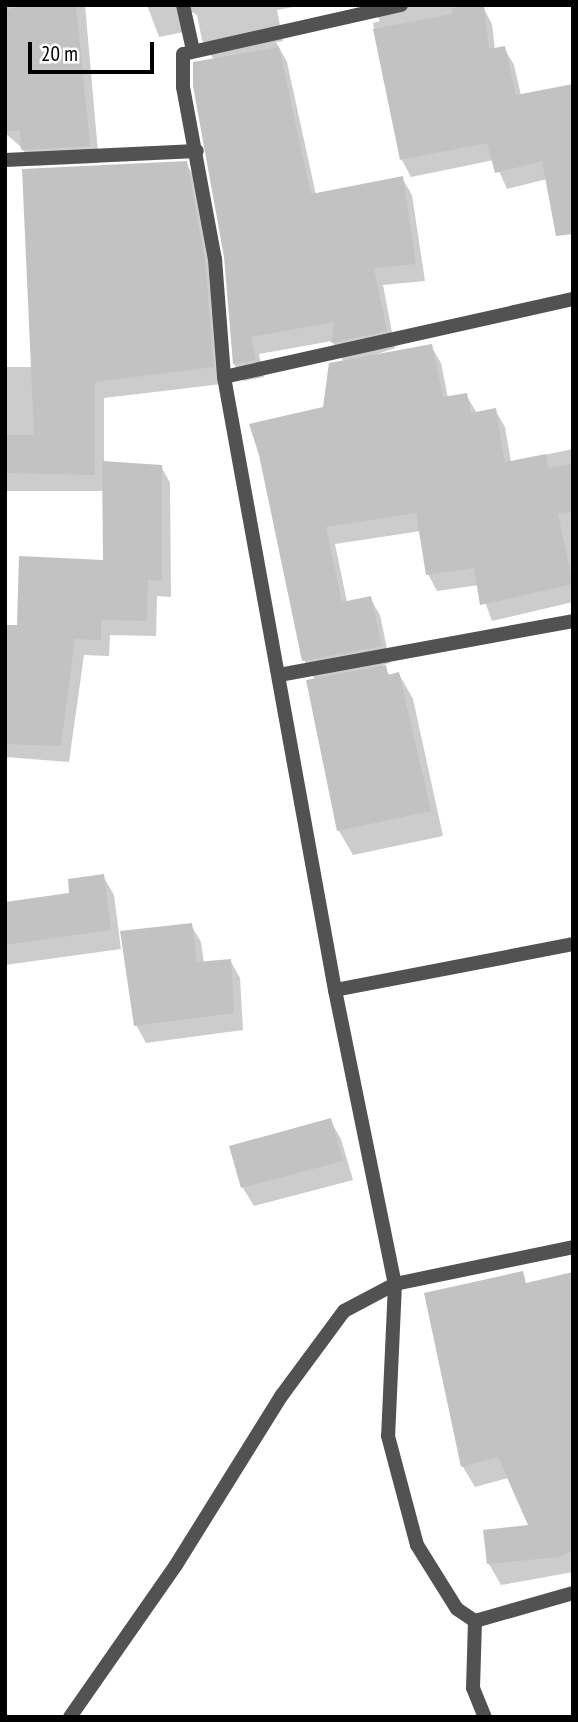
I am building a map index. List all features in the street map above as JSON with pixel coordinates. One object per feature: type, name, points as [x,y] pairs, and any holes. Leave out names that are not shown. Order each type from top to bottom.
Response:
[{"type":"street","points":[[183,5],[193,50]]},
{"type":"street","points":[[401,5],[193,50],[183,54],[183,87],[215,259],[224,377],[335,990],[395,1284],[388,1436],[417,1545],[457,1609],[475,1621],[573,1593]]},
{"type":"street","points":[[5,160],[197,151]]},
{"type":"street","points":[[224,377],[573,299]]},
{"type":"street","points":[[279,675],[573,621]]},
{"type":"street","points":[[335,990],[573,944]]},
{"type":"street","points":[[70,1717],[176,1565],[316,1345],[344,1311],[395,1284],[573,1247]]},
{"type":"street","points":[[475,1621],[473,1688],[485,1717]]},
{"type":"building","points":[[26,5],[76,5],[90,146],[21,150],[20,131],[7,131],[5,10]]},
{"type":"building","points":[[484,5],[489,49],[505,46],[516,95],[573,84],[573,234],[556,236],[542,161],[495,173],[487,143],[400,160],[373,29],[452,14],[452,8]]},
{"type":"building","points":[[279,47],[311,194],[403,176],[416,264],[374,268],[387,331],[331,343],[334,322],[251,337],[256,360],[233,364],[224,257],[193,86],[193,62]]},
{"type":"building","points":[[187,161],[205,260],[214,367],[95,382],[95,475],[5,473],[5,435],[34,435],[22,169]]},
{"type":"building","points":[[432,344],[443,397],[467,393],[471,413],[496,408],[505,462],[546,454],[548,468],[573,464],[573,512],[558,514],[573,584],[480,605],[474,568],[426,575],[416,513],[326,527],[342,602],[371,596],[382,646],[302,661],[259,455],[249,424],[323,407],[329,363]]},
{"type":"building","points":[[102,461],[162,465],[162,581],[148,580],[147,621],[101,620],[101,640],[75,639],[61,746],[5,744],[5,625],[17,625],[19,556],[103,560]]},
{"type":"building","points":[[386,665],[388,675],[399,672],[431,811],[337,831],[306,680]]},
{"type":"building","points":[[104,874],[111,930],[5,945],[5,902],[69,893],[68,879]]},
{"type":"building","points":[[192,923],[197,962],[231,959],[234,1013],[134,1026],[120,931]]},
{"type":"building","points":[[331,1118],[343,1161],[241,1188],[229,1146]]},
{"type":"building","points":[[523,1271],[526,1283],[573,1272],[573,1551],[559,1557],[487,1564],[483,1530],[528,1525],[498,1457],[461,1467],[424,1293]]}]
